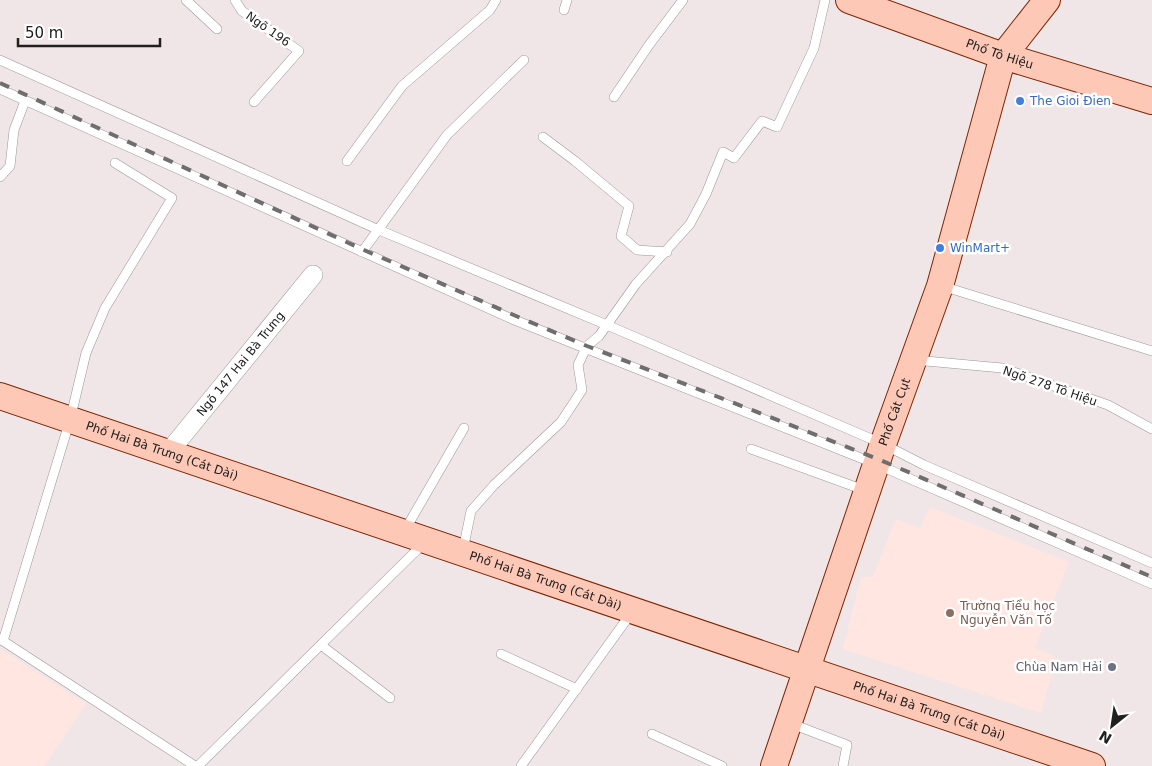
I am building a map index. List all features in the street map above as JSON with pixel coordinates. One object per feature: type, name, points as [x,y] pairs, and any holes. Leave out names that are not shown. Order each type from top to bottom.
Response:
[{"type":"main road","name":"Phố Tô Hiệu","points":[[850,0],[1003,56],[1152,101]]},
{"type":"main road","points":[[1003,56],[1047,0]]},
{"type":"main road","name":"Phố Cát Cụt","points":[[774,766],[912,360],[940,286],[1003,56]]},
{"type":"main road","name":"Phố Hai Bà Trưng (Cát Dài)","points":[[0,396],[1092,766]]},
{"type":"street","name":"Ngõ 147 Hai Bà Trưng","points":[[168,453],[313,275]]},
{"type":"lane","points":[[186,0],[217,29]]},
{"type":"lane","name":"Ngõ 196","points":[[235,0],[242,10],[299,51],[254,102]]},
{"type":"lane","points":[[347,160],[402,86],[490,10],[496,0]]},
{"type":"lane","points":[[564,10],[567,0]]},
{"type":"lane","points":[[614,98],[649,45],[683,0]]},
{"type":"lane","points":[[462,553],[471,511],[494,485],[561,422],[582,390],[578,365],[586,349],[599,336],[636,284],[667,252],[690,224],[706,194],[723,152],[734,158],[762,121],[777,126],[814,48],[825,0]]},
{"type":"lane","points":[[0,60],[379,230],[607,324],[1152,584]]},
{"type":"lane","points":[[362,252],[447,136],[524,60]]},
{"type":"lane","points":[[0,89],[512,319],[586,349],[880,454],[924,466],[1152,563]]},
{"type":"lane","points":[[0,178],[10,166],[14,130],[25,101]]},
{"type":"lane","points":[[543,137],[575,161],[628,206],[621,236],[637,250],[667,252]]},
{"type":"lane","points":[[115,163],[172,198],[105,308],[86,353],[70,420],[1,640],[197,766],[321,645],[415,537],[464,428]]},
{"type":"lane","points":[[940,286],[1152,351]]},
{"type":"lane","name":"Ngõ 278 Tô Hiệu","points":[[912,360],[1002,368],[1108,405],[1152,429]]},
{"type":"lane","points":[[752,449],[867,491]]},
{"type":"lane","points":[[521,766],[633,611]]},
{"type":"lane","points":[[321,645],[390,698]]},
{"type":"lane","points":[[501,654],[576,689]]},
{"type":"lane","points":[[789,723],[847,745],[843,766]]},
{"type":"lane","points":[[652,734],[722,766]]},
{"type":"shaded area","name":"Trường Tiểu học Nguyễn Văn Tố","points":[[930,507],[1069,562],[1035,648],[1056,657],[1041,713],[843,649],[861,577],[873,577],[896,519],[920,528]]},
{"type":"shaded area","points":[[0,649],[86,704],[44,766],[0,766]]},
{"type":"railway","points":[[0,83],[364,250],[516,316],[587,346],[878,459],[1152,577]]},
{"type":"place","name":"The Gioi Đien","points":[[1020,101]]},
{"type":"place","name":"WinMart+","points":[[940,248]]},
{"type":"place","name":"Trường Tiểu học Nguyễn Văn Tố","points":[[950,613]]},
{"type":"place","name":"Chùa Nam Hải","points":[[1112,667]]}]
